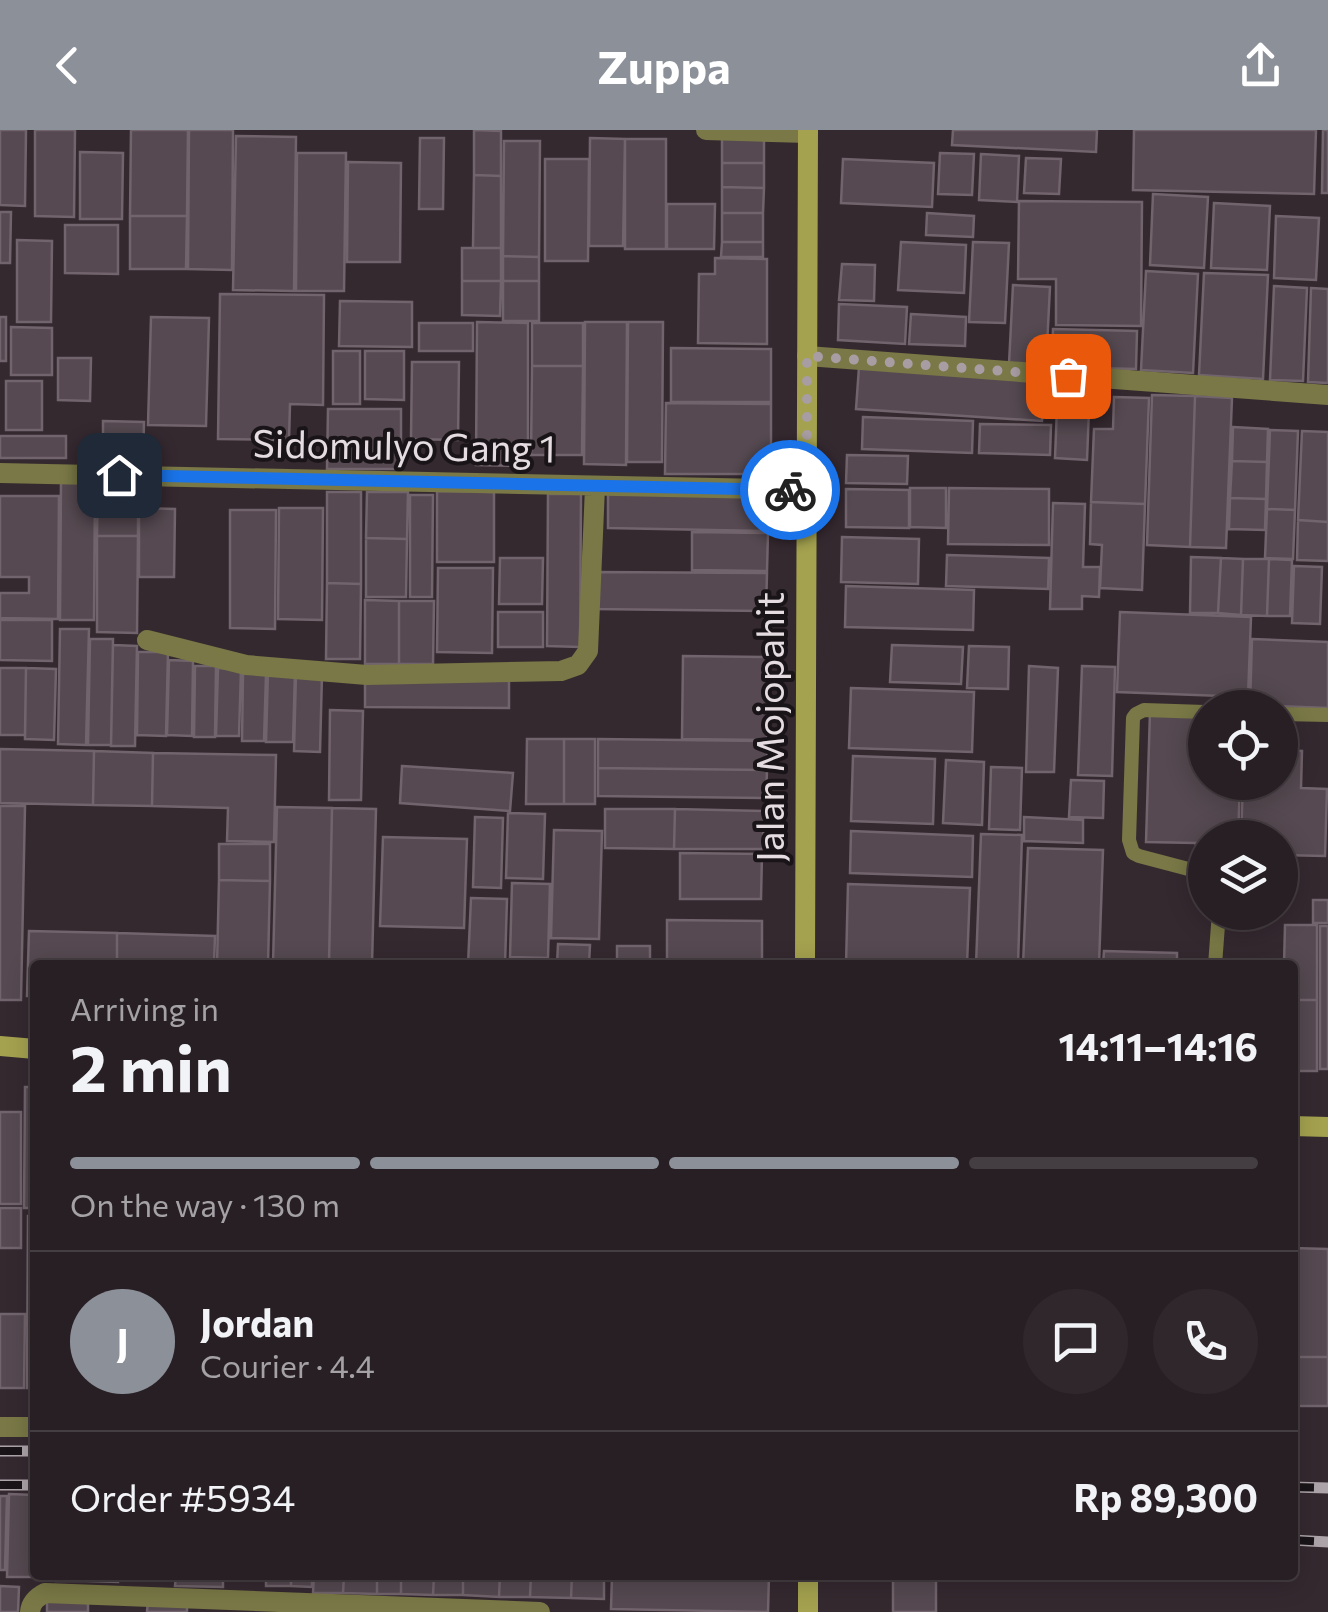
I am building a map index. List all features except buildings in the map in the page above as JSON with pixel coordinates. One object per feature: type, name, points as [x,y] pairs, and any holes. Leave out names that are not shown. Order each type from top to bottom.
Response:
[{"type":"main road","name":"Jalan Mojopahit","points":[[806,960],[808,132]]},
{"type":"main road","points":[[0,1046],[30,1049]]},
{"type":"main road","points":[[1298,1126],[1328,1127]]},
{"type":"main road","points":[[808,1580],[808,1612]]},
{"type":"street","points":[[706,130],[808,132]]},
{"type":"street","points":[[807,356],[1328,395]]},
{"type":"street","name":"Sidomulyo Gang 1","points":[[0,472],[807,490]]},
{"type":"street","points":[[147,640],[246,665],[367,675],[561,671],[578,665],[588,650],[596,487]]},
{"type":"street","points":[[0,1426],[30,1427]]},
{"type":"street","points":[[30,1612],[36,1597],[45,1592],[309,1608],[540,1612]]},
{"type":"lane","points":[[1188,711],[1144,710],[1133,718],[1129,840],[1139,856],[1188,870]]},
{"type":"lane","points":[[1298,714],[1328,715]]},
{"type":"lane","points":[[1215,960],[1218,930]]},
{"type":"railway","points":[[0,1451],[30,1451]]},
{"type":"railway","points":[[0,1485],[30,1485]]},
{"type":"railway","points":[[1298,1487],[1328,1488]]},
{"type":"railway","points":[[1298,1540],[1328,1542]]},
{"type":"way so far","points":[[790,490],[807,490],[807,356],[1068,376]]},
{"type":"route","points":[[119,475],[790,490]]}]
